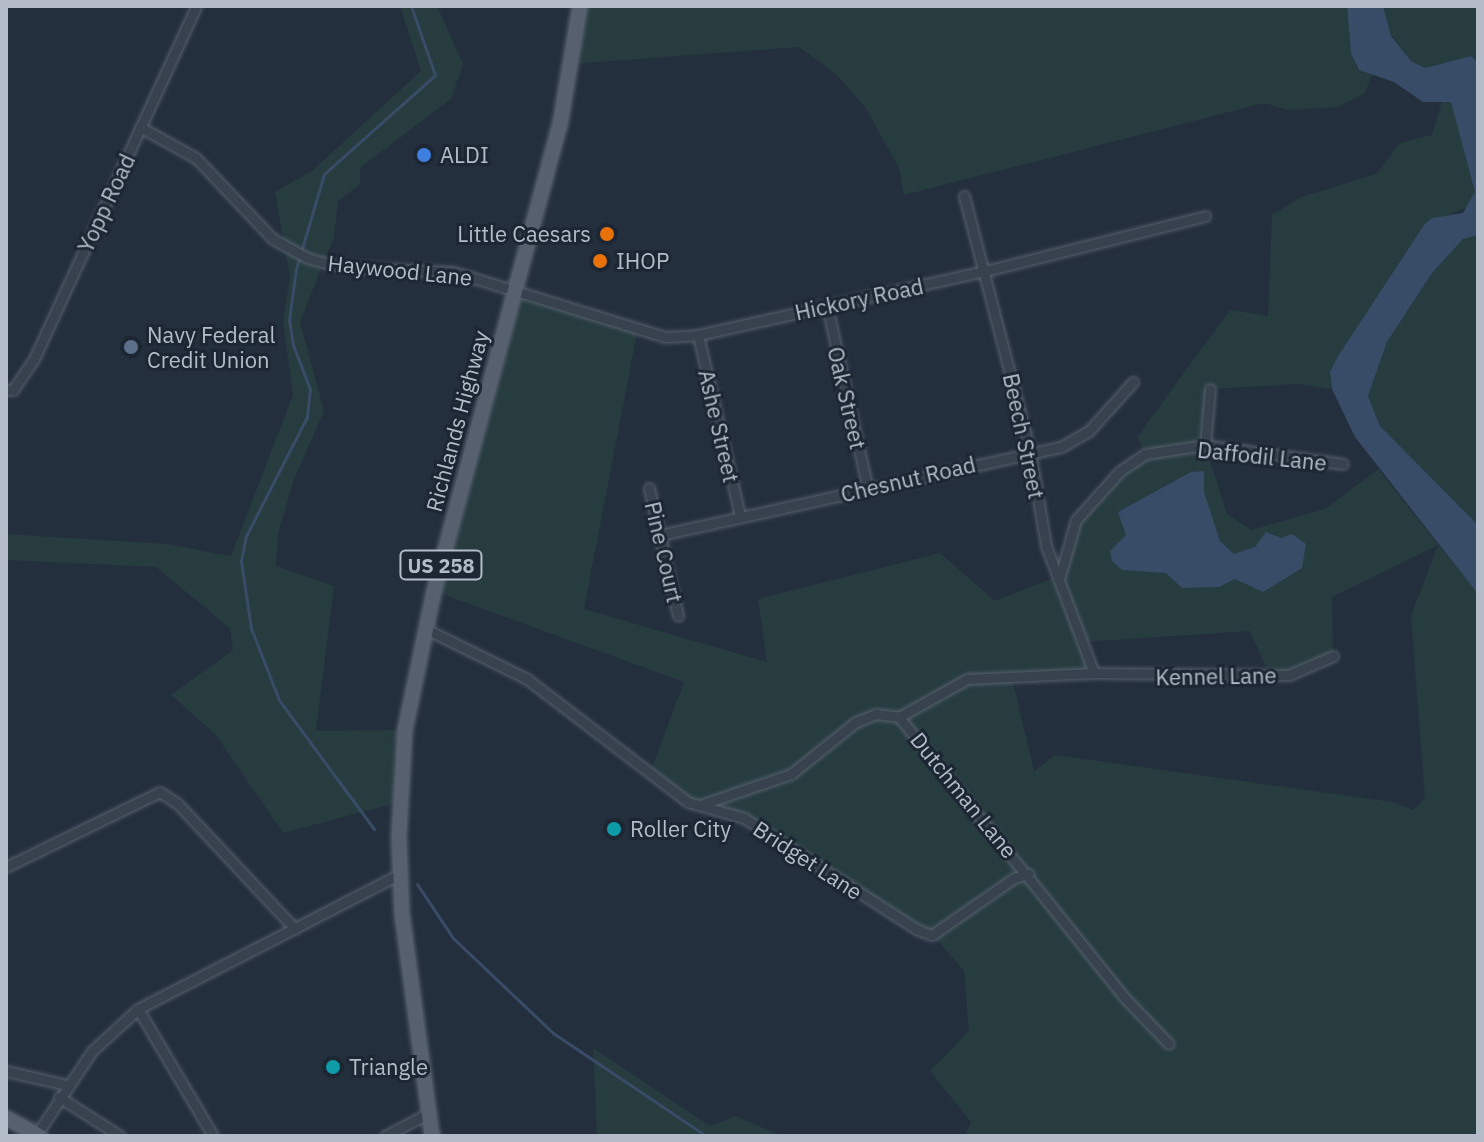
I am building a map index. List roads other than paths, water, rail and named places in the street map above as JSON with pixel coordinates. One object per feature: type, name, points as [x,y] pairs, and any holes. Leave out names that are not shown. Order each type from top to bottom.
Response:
[{"type":"main road","name":"Richlands Highway","points":[[432,1136],[400,874],[405,730],[424,628],[560,125],[580,6]]},
{"type":"main road","points":[[6,1118],[39,1135]]},
{"type":"street","name":"Yopp Road","points":[[6,390],[13,390],[34,359],[196,6]]},
{"type":"street","name":"Haywood Lane","points":[[140,127],[196,158],[286,247],[340,267],[454,272],[515,287]]},
{"type":"street","name":"Beech Street","points":[[964,196],[1030,451],[1046,546],[1060,576],[1094,673]]},
{"type":"street","name":"Hickory Road","points":[[515,287],[665,337],[698,335],[985,271],[1205,216]]},
{"type":"street","name":"Oak Street","points":[[827,306],[868,489]]},
{"type":"street","name":"Ashe Street","points":[[698,335],[740,516]]},
{"type":"street","name":"Chesnut Road","points":[[660,535],[1030,451],[1061,447],[1089,431],[1133,382]]},
{"type":"street","points":[[1205,445],[1210,389]]},
{"type":"street","name":"Daffodil Lane","points":[[1060,576],[1076,520],[1120,471],[1145,454],[1205,445],[1343,464]]},
{"type":"street","name":"Pine Court","points":[[649,488],[678,616]]},
{"type":"street","name":"Bridget Lane","points":[[424,628],[527,679],[688,802],[744,818],[932,935],[1014,878],[1028,874]]},
{"type":"street","name":"Kennel Lane","points":[[899,717],[967,679],[1094,673],[1289,675],[1333,656]]},
{"type":"street","name":"Dutchman Lane","points":[[703,804],[791,774],[856,722],[876,714],[899,717],[1123,996],[1169,1044]]},
{"type":"street","points":[[6,867],[160,792],[178,804],[295,929]]},
{"type":"street","points":[[39,1135],[67,1085],[105,1037],[138,1009],[400,874]]},
{"type":"street","points":[[138,1009],[213,1136]]},
{"type":"street","points":[[6,1071],[67,1085]]},
{"type":"street","points":[[59,1097],[120,1136]]},
{"type":"street","points":[[385,1136],[429,1113]]},
{"type":"water","points":[[1347,6],[1383,6],[1391,36],[1411,61],[1425,68],[1471,56],[1478,62],[1478,235],[1463,239],[1432,273],[1387,342],[1368,396],[1380,426],[1478,525],[1478,594],[1355,437],[1332,389],[1330,372],[1338,356],[1424,225],[1432,218],[1463,213],[1475,192],[1451,102],[1423,102],[1394,82],[1359,70],[1351,53]]},
{"type":"water","points":[[1204,471],[1204,492],[1220,541],[1234,554],[1255,547],[1266,532],[1281,538],[1292,534],[1306,544],[1302,568],[1263,592],[1235,579],[1219,587],[1182,588],[1166,573],[1122,570],[1112,561],[1110,551],[1126,535],[1118,512],[1191,472]]},
{"type":"waterway","points":[[374,829],[279,700],[251,628],[241,561],[246,536],[307,417],[310,389],[293,345],[289,320],[296,269],[324,174],[435,75],[411,6]]},
{"type":"waterway","points":[[417,884],[453,938],[553,1033],[706,1136]]},
{"type":"place","name":"ALDI","points":[[424,155]]},
{"type":"place","name":"Little Caesars","points":[[607,234]]},
{"type":"place","name":"IHOP","points":[[600,261]]},
{"type":"place","name":"Navy Federal Credit Union","points":[[131,347]]},
{"type":"place","name":"Roller City","points":[[614,829]]},
{"type":"place","name":"Triangle","points":[[333,1067]]}]
